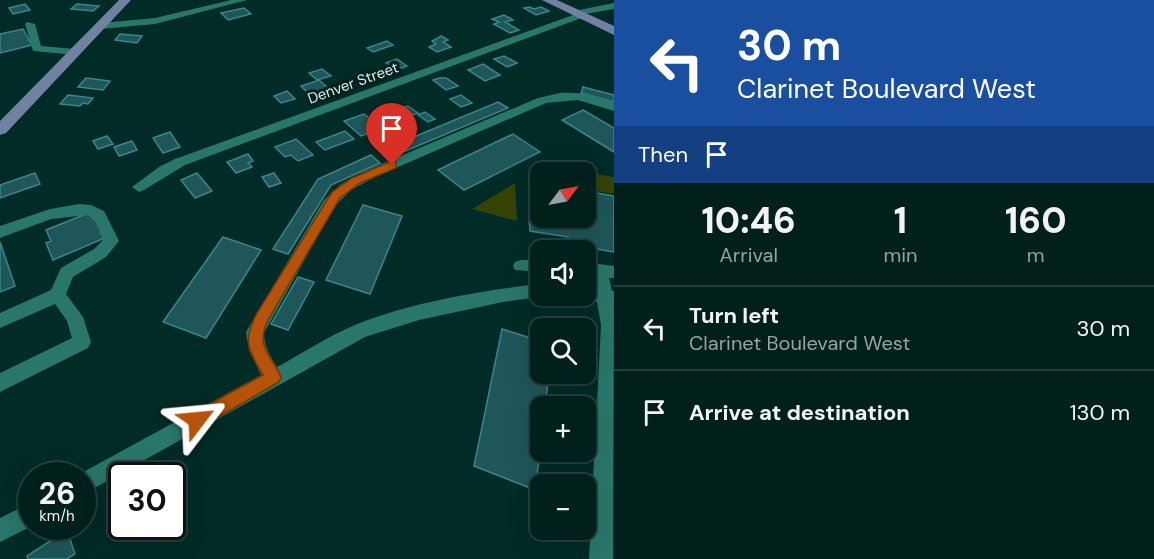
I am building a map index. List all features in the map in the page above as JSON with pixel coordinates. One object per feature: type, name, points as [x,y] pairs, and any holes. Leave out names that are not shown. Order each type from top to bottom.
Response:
[{"type":"main road","points":[[0,130],[125,0]]},
{"type":"main road","points":[[548,0],[614,31]]},
{"type":"street","points":[[101,26],[155,21],[242,0]]},
{"type":"street","name":"Denver Street","points":[[139,187],[180,162],[579,14],[614,6]]},
{"type":"street","points":[[30,24],[37,49],[76,52]]},
{"type":"street","points":[[273,377],[260,356],[255,342],[255,332],[329,204],[346,187],[370,174],[542,100],[567,96],[582,97],[614,107]]},
{"type":"street","points":[[0,232],[62,211],[85,208],[99,215],[111,241],[100,253],[67,273],[57,295],[0,321]]},
{"type":"street","points":[[521,266],[530,266]]},
{"type":"street","points":[[599,270],[610,298],[601,559]]},
{"type":"street","points":[[96,476],[360,331],[388,321],[503,295],[530,292]]},
{"type":"street","points":[[0,383],[82,342],[81,330],[71,311],[57,295]]},
{"type":"street","points":[[0,530],[18,520]]},
{"type":"green space","points":[[596,174],[614,177],[614,194],[596,191]]},
{"type":"green space","points":[[515,183],[517,221],[472,209]]},
{"type":"building","points":[[25,4],[30,10],[13,14],[9,8]]},
{"type":"building","points":[[77,4],[99,6],[93,11],[71,9]]},
{"type":"building","points":[[541,7],[549,11],[536,15],[524,8],[534,9]]},
{"type":"building","points":[[244,8],[251,14],[228,20],[221,13]]},
{"type":"building","points":[[504,15],[513,20],[505,22],[519,30],[510,33],[494,24],[499,22],[492,19]]},
{"type":"building","points":[[23,29],[32,45],[0,53],[0,34]]},
{"type":"building","points":[[120,34],[142,36],[137,43],[115,40]]},
{"type":"building","points":[[441,36],[448,40],[443,42],[451,47],[437,52],[429,47],[436,44],[432,41]]},
{"type":"building","points":[[387,41],[393,45],[373,52],[367,48]]},
{"type":"building","points":[[504,56],[517,63],[507,67],[494,59]]},
{"type":"building","points":[[397,59],[407,66],[396,70],[386,63]]},
{"type":"building","points":[[483,64],[500,75],[485,81],[468,70]]},
{"type":"building","points":[[322,69],[331,76],[317,80],[309,73]]},
{"type":"building","points":[[86,78],[110,81],[103,90],[78,87]]},
{"type":"building","points":[[446,78],[458,86],[446,90],[433,80]]},
{"type":"building","points":[[319,80],[328,88],[309,94],[301,86]]},
{"type":"building","points":[[583,87],[614,95],[614,102],[581,93]]},
{"type":"building","points":[[287,91],[295,99],[281,103],[274,96]]},
{"type":"building","points":[[68,95],[93,98],[88,104],[83,103],[80,106],[60,104]]},
{"type":"building","points":[[461,95],[472,103],[461,107],[450,99]]},
{"type":"building","points":[[498,102],[508,108],[389,158],[380,151]]},
{"type":"building","points":[[408,106],[418,113],[407,117],[413,122],[404,125],[387,111]]},
{"type":"building","points":[[583,110],[614,128],[614,152],[562,120]]},
{"type":"building","points":[[425,112],[435,119],[428,122],[418,115]]},
{"type":"building","points":[[364,114],[374,122],[368,124],[376,131],[361,136],[344,121]]},
{"type":"building","points":[[345,131],[354,139],[325,150],[316,142]]},
{"type":"building","points":[[170,132],[180,147],[163,153],[153,138]]},
{"type":"building","points":[[513,134],[540,152],[464,190],[438,170]]},
{"type":"building","points":[[107,136],[113,144],[98,149],[93,141]]},
{"type":"building","points":[[296,139],[313,155],[298,161],[291,155],[285,157],[275,147]]},
{"type":"building","points":[[132,141],[137,150],[119,156],[114,147]]},
{"type":"building","points":[[248,154],[253,161],[248,163],[252,167],[236,173],[227,162]]},
{"type":"building","points":[[371,155],[380,163],[331,185],[288,254],[273,249],[318,179]]},
{"type":"building","points":[[35,173],[40,184],[0,198],[0,185]]},
{"type":"building","points":[[197,173],[212,191],[195,198],[181,180]]},
{"type":"building","points":[[274,173],[281,183],[269,187],[262,177]]},
{"type":"building","points":[[596,193],[614,196],[614,252],[596,249],[596,240],[568,240],[568,237],[530,231],[529,216],[530,228],[596,228]]},
{"type":"building","points":[[363,205],[402,216],[370,294],[326,280]]},
{"type":"building","points":[[91,212],[105,238],[53,260],[46,243],[51,241],[46,230]]},
{"type":"building","points":[[223,237],[261,250],[206,338],[163,322]]},
{"type":"building","points":[[0,242],[15,286],[0,292]]},
{"type":"building","points":[[298,277],[314,282],[288,330],[271,324]]},
{"type":"building","points":[[502,329],[530,338],[530,384],[548,384],[546,396],[530,396],[530,462],[539,462],[537,474],[530,474],[530,488],[474,466]]},
{"type":"building","points":[[52,540],[70,540],[75,554],[67,559],[28,559],[27,556]]},
{"type":"route","points":[[197,420],[273,377],[260,356],[255,342],[255,332],[262,317],[336,195],[356,181],[392,165]]}]
